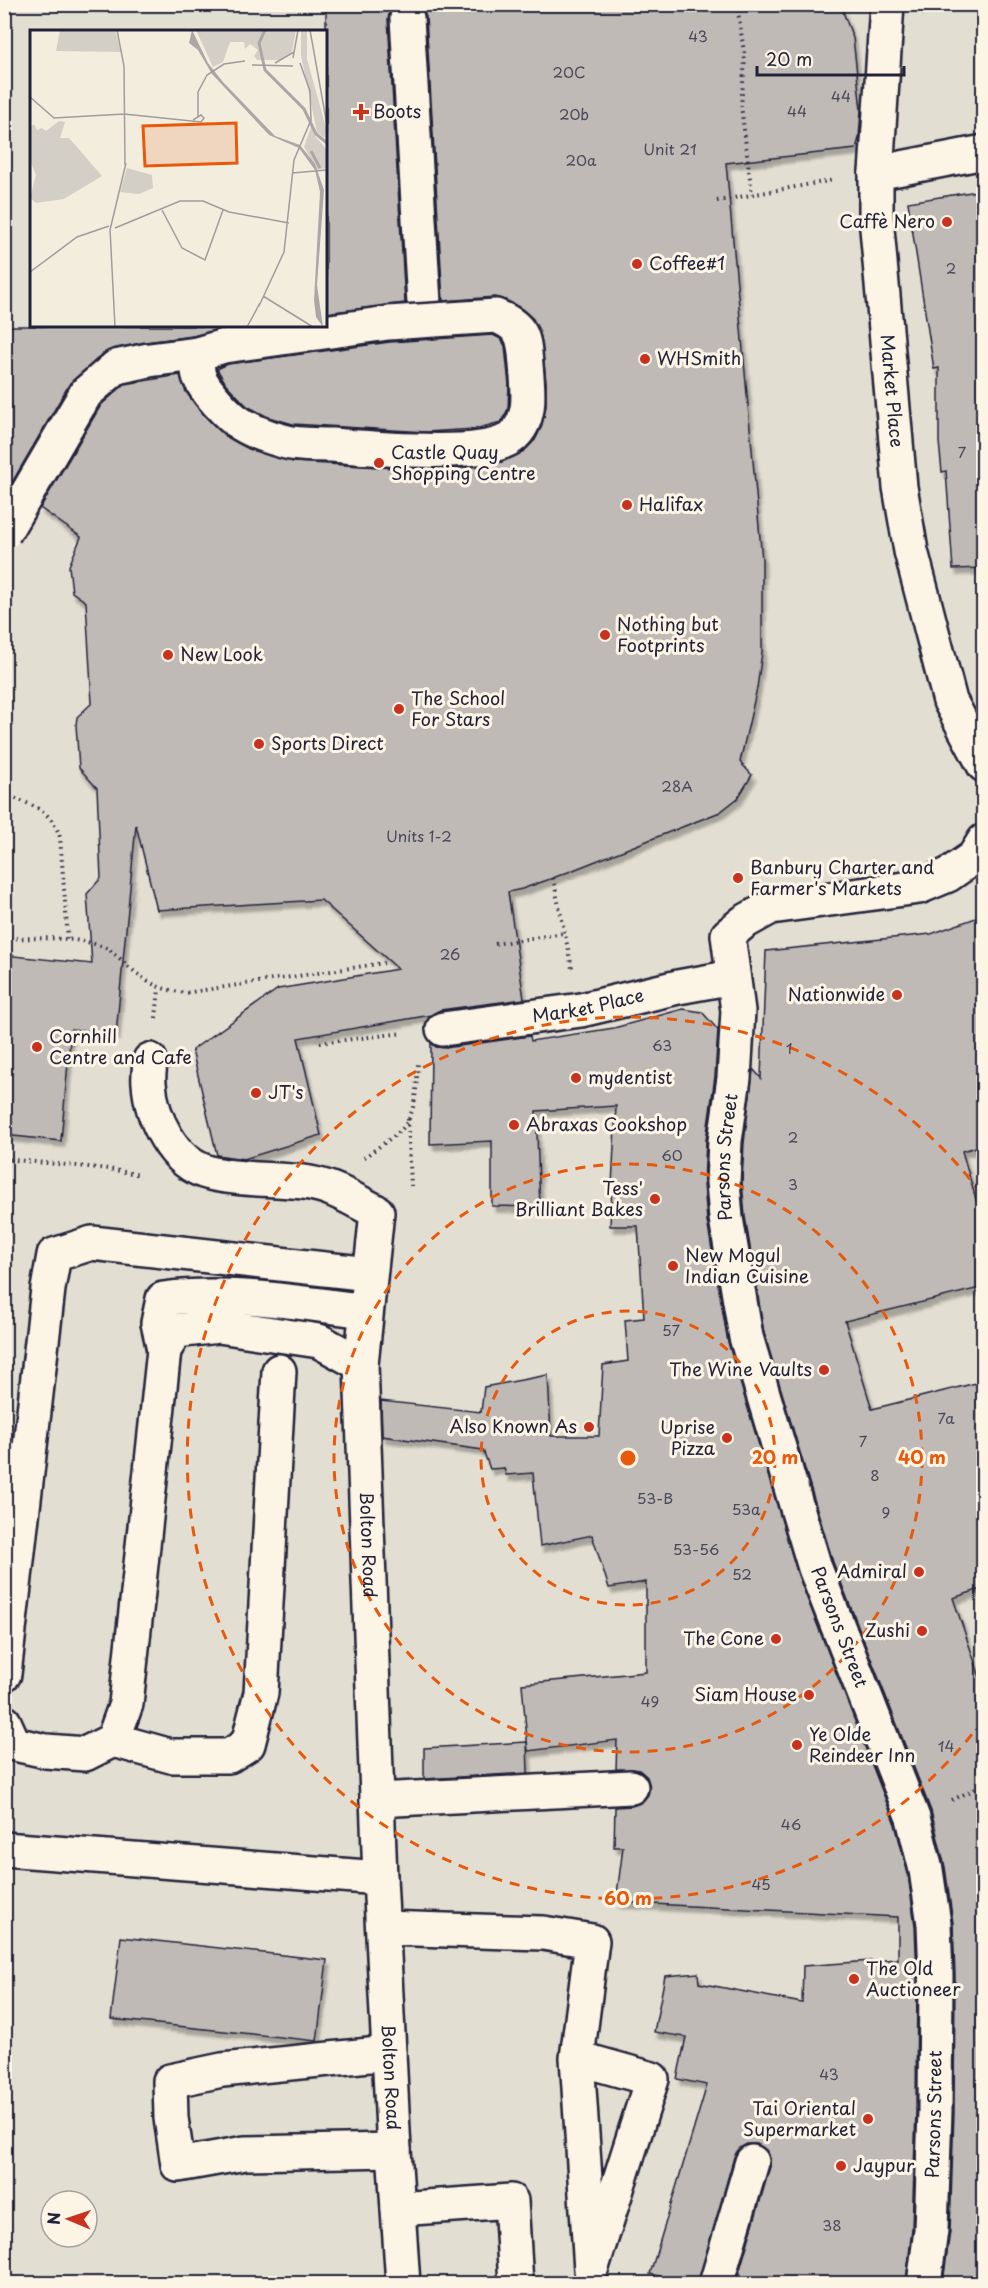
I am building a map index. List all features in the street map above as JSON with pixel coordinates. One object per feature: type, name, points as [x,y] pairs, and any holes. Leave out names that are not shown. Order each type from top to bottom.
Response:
[{"type":"street","name":"Market Place","points":[[887,4],[876,173],[876,217],[900,487],[912,551],[950,701],[984,765]]},
{"type":"street","points":[[407,18],[425,321]]},
{"type":"street","points":[[876,173],[984,152]]},
{"type":"street","points":[[4,533],[86,393],[116,367],[197,354],[224,346],[388,323],[496,316],[509,321],[519,329],[524,340],[528,400],[521,428],[512,438],[499,444],[452,450],[407,450],[285,442],[239,423],[225,411],[200,377],[197,354]]},
{"type":"street","name":"Parsons Street","points":[[924,2283],[931,2230],[936,2111],[934,1924],[926,1870],[913,1818],[815,1569],[746,1337],[728,1230],[723,1182],[725,1141],[734,1078],[738,1011],[728,935],[744,922],[771,907],[919,887],[948,875],[974,857],[984,841]]},
{"type":"street","name":"Market Place","points":[[443,1029],[581,1010],[678,987],[733,977]]},
{"type":"street","points":[[150,1060],[149,1083],[161,1127],[173,1146],[196,1168],[230,1176],[311,1183],[330,1188],[377,1212]]},
{"type":"street","name":"Bolton Road","points":[[377,1212],[361,1364],[382,1928],[403,2280]]},
{"type":"street","points":[[4,1674],[48,1289],[54,1255],[92,1243],[370,1274]]},
{"type":"street","points":[[113,1740],[126,1704],[164,1350],[158,1323],[163,1299],[193,1295],[297,1302],[366,1311]]},
{"type":"street","points":[[164,1350],[176,1331],[219,1326],[319,1341],[361,1364]]},
{"type":"street","points":[[4,1722],[14,1744],[46,1751],[85,1754],[113,1740],[171,1756],[229,1756],[248,1744],[261,1693],[279,1371]]},
{"type":"street","points":[[377,1800],[631,1787]]},
{"type":"street","points":[[4,1849],[380,1878]]},
{"type":"street","points":[[382,1928],[543,1933],[592,1941],[577,2058],[591,2270],[652,2079],[577,2058]]},
{"type":"street","points":[[389,2053],[222,2070],[170,2081],[171,2118],[178,2165],[245,2153],[394,2150]]},
{"type":"street","points":[[716,2283],[752,2162]]},
{"type":"street","points":[[398,2209],[511,2201],[516,2283]]},
{"type":"path","points":[[737,4],[746,60],[741,105],[752,195]]},
{"type":"path","points":[[717,201],[876,173]]},
{"type":"path","points":[[4,794],[46,813],[56,824],[60,837],[68,940]]},
{"type":"path","points":[[553,878],[581,1010]]},
{"type":"path","points":[[495,944],[564,933]]},
{"type":"path","points":[[4,938],[68,940],[108,949],[159,989],[185,993],[384,963]]},
{"type":"path","points":[[320,1043],[443,1029]]},
{"type":"path","points":[[377,1212],[411,1186],[408,1118]]},
{"type":"path","points":[[4,1159],[109,1169],[144,1176]]},
{"type":"shaded area","points":[[5,5],[983,5],[983,2283],[5,2284]]},
{"type":"building","points":[[326,4],[395,4],[390,10],[388,19],[405,303],[327,313]]},
{"type":"building","name":"Castle Quay Shopping Centre","points":[[419,4],[840,4],[853,38],[861,110],[856,149],[726,163],[762,560],[762,652],[757,688],[740,762],[752,775],[738,798],[720,812],[553,878],[508,892],[524,999],[440,1010],[431,1015],[298,1038],[321,1135],[244,1159],[217,1155],[192,1050],[278,989],[398,969],[321,900],[157,910],[136,825],[116,1034],[71,1029],[61,1141],[4,1135],[4,955],[92,964],[87,894],[101,878],[97,788],[79,768],[77,717],[92,703],[86,602],[72,592],[69,566],[81,537],[40,508],[101,405],[125,384],[180,375],[186,392],[204,415],[225,436],[249,449],[293,462],[397,468],[454,469],[502,462],[525,450],[535,440],[541,428],[546,406],[546,382],[541,337],[533,319],[522,309],[495,297],[443,301],[426,17]]},
{"type":"building","points":[[984,190],[984,568],[953,569],[946,471],[942,472],[939,442],[939,368],[934,369],[908,202]]},
{"type":"building","points":[[4,326],[231,327],[193,336],[145,342],[104,353],[70,383],[10,486],[4,482]]},
{"type":"building","points":[[493,335],[501,339],[505,346],[509,385],[508,409],[501,422],[475,429],[426,432],[293,424],[268,417],[247,406],[226,384],[217,369],[228,364],[390,342]]},
{"type":"building","points":[[984,915],[984,1145],[962,1151],[984,1227],[984,1287],[845,1321],[872,1409],[976,1383],[984,1423],[984,1588],[953,1598],[984,1689],[984,2283],[943,2283],[950,2231],[955,1976],[953,1923],[945,1867],[931,1811],[833,1562],[764,1333],[745,1216],[742,1182],[753,1069],[761,1078],[766,951],[931,934]]},
{"type":"building","points":[[683,1009],[702,1012],[718,1030],[715,1076],[706,1140],[704,1184],[707,1221],[728,1342],[798,1575],[895,1824],[908,1874],[915,1926],[917,1976],[912,2228],[906,2283],[736,2283],[770,2167],[770,2158],[766,2150],[757,2144],[747,2144],[740,2148],[734,2157],[698,2283],[687,2283],[650,2274],[707,2085],[677,2079],[686,2037],[654,2032],[665,1976],[698,1973],[699,1983],[802,2003],[803,1966],[898,1959],[898,1917],[616,1902],[623,1847],[614,1847],[615,1807],[632,1806],[642,1802],[648,1795],[650,1787],[647,1777],[639,1770],[616,1769],[617,1740],[528,1751],[522,1684],[646,1672],[646,1582],[609,1588],[592,1535],[540,1546],[533,1473],[506,1475],[504,1468],[490,1469],[483,1450],[382,1436],[381,1401],[481,1412],[484,1387],[548,1375],[551,1436],[599,1436],[603,1365],[628,1361],[625,1320],[644,1318],[638,1226],[610,1226],[616,1106],[536,1111],[540,1207],[492,1206],[492,1141],[430,1144],[431,1043],[436,1047],[445,1048],[530,1036],[531,1041],[614,1028]]},
{"type":"building","points":[[527,1742],[528,1773],[424,1779],[424,1748]]},
{"type":"building","points":[[121,1937],[327,1960],[317,2041],[111,2019]]},
{"type":"place","name":"Boots","points":[[361,112]]},
{"type":"place","name":"Caffè Nero","points":[[947,222]]},
{"type":"place","name":"Coffee#1","points":[[637,264]]},
{"type":"place","name":"WHSmith","points":[[645,359]]},
{"type":"place","name":"Castle Quay Shopping Centre","points":[[379,463]]},
{"type":"place","name":"Halifax","points":[[627,505]]},
{"type":"place","name":"Nothing but Footprints","points":[[605,635]]},
{"type":"place","name":"New Look","points":[[168,655]]},
{"type":"place","name":"The School For Stars","points":[[399,709]]},
{"type":"place","name":"Sports Direct","points":[[259,744]]},
{"type":"place","name":"Banbury Charter and Farmer's Markets","points":[[738,878]]},
{"type":"place","name":"Nationwide","points":[[897,995]]},
{"type":"place","name":"Cornhill Centre and Cafe","points":[[37,1047]]},
{"type":"place","name":"mydentist","points":[[576,1078]]},
{"type":"place","name":"JT's","points":[[256,1093]]},
{"type":"place","name":"Abraxas Cookshop","points":[[514,1125]]},
{"type":"place","name":"Tess' Brilliant Bakes","points":[[655,1199]]},
{"type":"place","name":"New Mogul Indian Cuisine","points":[[673,1266]]},
{"type":"place","name":"The Wine Vaults","points":[[824,1370]]},
{"type":"place","name":"Also Known As","points":[[589,1427]]},
{"type":"place","name":"Uprise Pizza","points":[[727,1438]]},
{"type":"place","name":"Admiral","points":[[919,1572]]},
{"type":"place","name":"Zushi","points":[[922,1631]]},
{"type":"place","name":"The Cone","points":[[776,1639]]},
{"type":"place","name":"Siam House","points":[[809,1695]]},
{"type":"place","name":"Ye Olde Reindeer Inn","points":[[797,1745]]},
{"type":"place","name":"The Old Auctioneer","points":[[854,1979]]},
{"type":"place","name":"Tai Oriental Supermarket","points":[[868,2119]]},
{"type":"place","name":"Jaypur","points":[[841,2166]]}]
